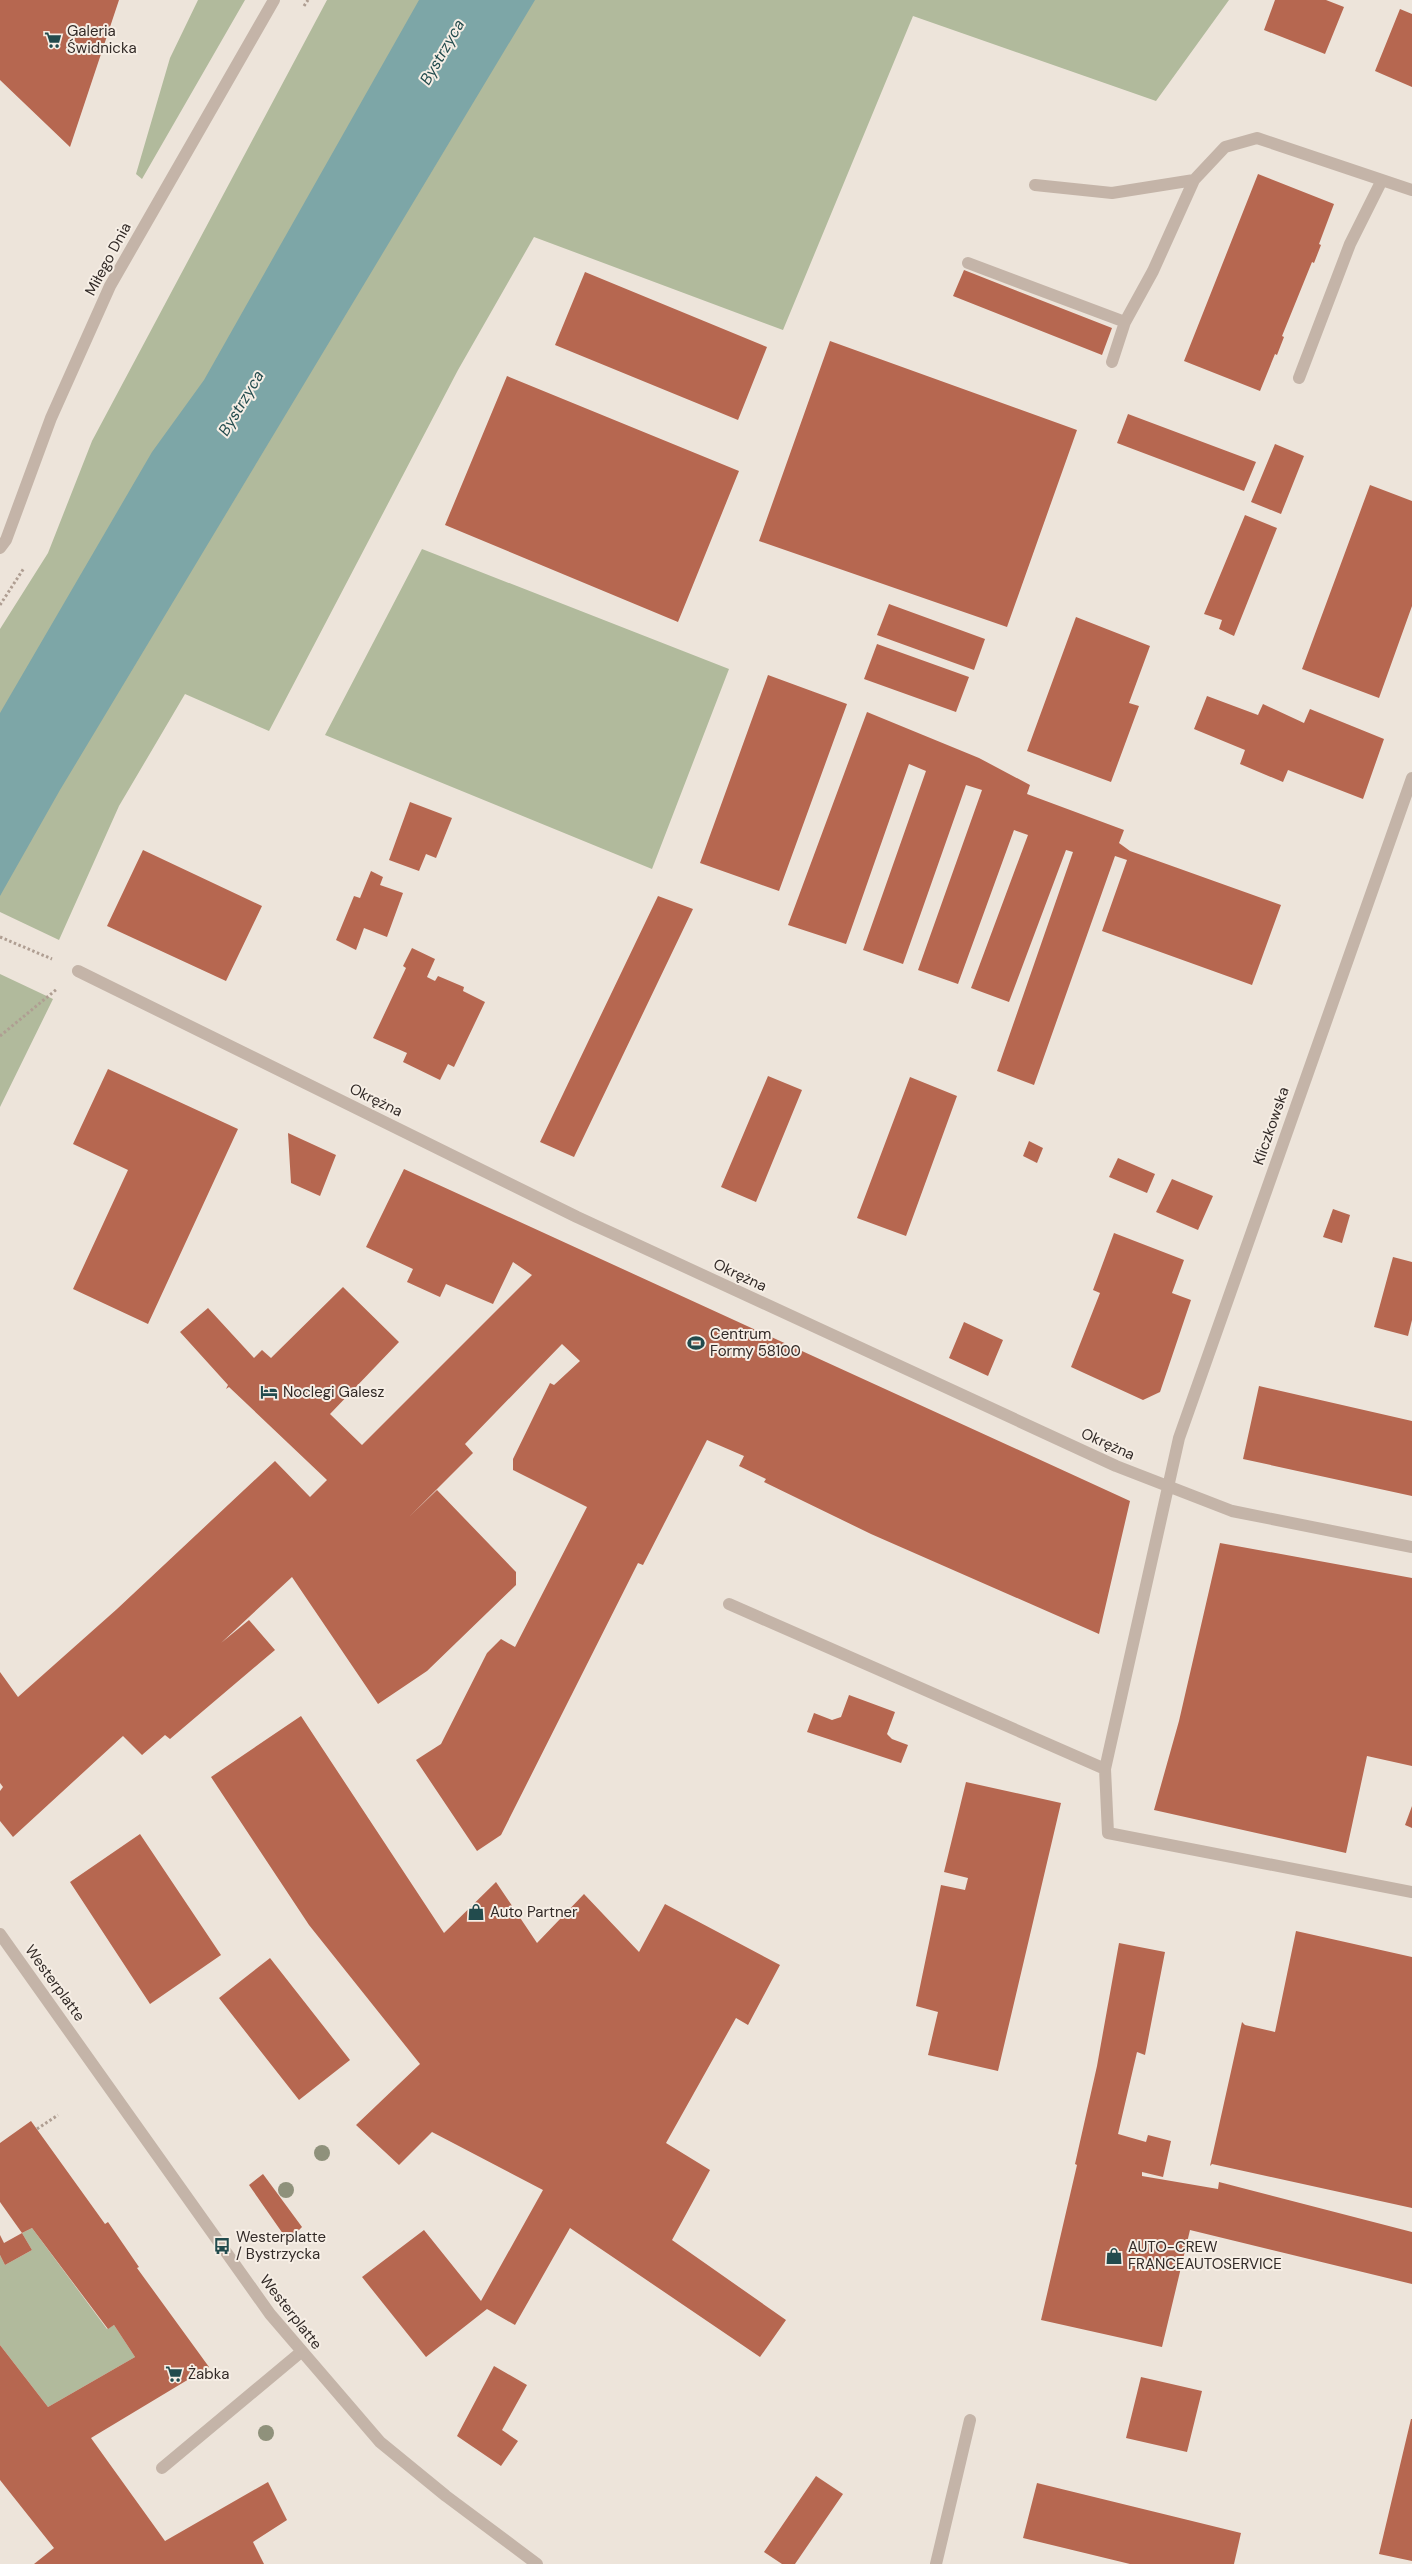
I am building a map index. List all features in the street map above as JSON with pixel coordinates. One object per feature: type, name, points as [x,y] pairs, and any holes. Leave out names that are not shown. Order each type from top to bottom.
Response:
[{"type":"street","name":"Miłego Dnia","points":[[0,548],[6,540],[51,418],[110,286],[274,0]]},
{"type":"street","points":[[1112,362],[1125,322],[1153,271],[1194,180],[1225,147],[1257,138],[1412,190]]},
{"type":"street","points":[[1035,185],[1112,193],[1194,180]]},
{"type":"street","points":[[1299,378],[1350,244],[1382,180]]},
{"type":"street","points":[[968,263],[1125,322]]},
{"type":"street","name":"Kliczkowska","points":[[1412,778],[1179,1438],[1166,1487],[1105,1769],[1108,1833],[1412,1892]]},
{"type":"street","name":"Okrężna","points":[[78,971],[592,1224],[1166,1487],[1232,1511],[1412,1547]]},
{"type":"street","points":[[729,1604],[1105,1769]]},
{"type":"street","name":"Westerplatte","points":[[0,1934],[270,2314],[301,2352],[380,2442],[446,2496],[537,2564]]},
{"type":"street","points":[[162,2468],[301,2352]]},
{"type":"street","points":[[936,2564],[970,2420]]},
{"type":"path","points":[[303,9],[308,0]]},
{"type":"path","points":[[0,605],[26,563]]},
{"type":"path","points":[[0,1036],[78,971],[1,937]]},
{"type":"path","points":[[37,2129],[58,2115]]},
{"type":"green space","points":[[198,0],[245,0],[142,179],[136,174],[170,58]]},
{"type":"green space","points":[[327,0],[1229,0],[1156,101],[913,16],[783,330],[534,237],[458,370],[269,731],[185,694],[119,806],[59,940],[0,912],[0,629],[48,553],[92,441]]},
{"type":"green space","points":[[422,549],[729,669],[652,869],[325,735]]},
{"type":"green space","points":[[0,974],[53,999],[0,1107]]},
{"type":"green space","points":[[32,2228],[107,2329],[114,2325],[135,2357],[48,2407],[0,2345],[0,2255],[5,2265],[32,2250],[22,2233]]},
{"type":"water","name":"Bystrzyca","points":[[419,0],[535,0],[60,790],[0,896],[0,713],[152,452],[204,380]]},
{"type":"building","name":"Galeria Świdnicka","points":[[0,0],[119,0],[70,147],[0,80]]},
{"type":"building","points":[[1275,0],[1326,0],[1344,7],[1325,54],[1264,30]]},
{"type":"building","points":[[1400,9],[1412,14],[1412,87],[1375,71]]},
{"type":"building","points":[[1258,174],[1334,204],[1314,263],[1312,262],[1282,336],[1284,337],[1277,355],[1275,354],[1260,391],[1184,361]]},
{"type":"building","points":[[964,270],[1112,328],[1102,355],[953,296]]},
{"type":"building","points":[[585,272],[767,347],[738,420],[555,345]]},
{"type":"building","points":[[830,341],[1077,430],[1007,627],[759,541]]},
{"type":"building","points":[[507,376],[739,471],[678,622],[445,525]]},
{"type":"building","points":[[1128,414],[1256,462],[1244,491],[1117,443]]},
{"type":"building","points":[[1275,444],[1304,456],[1281,514],[1251,502]]},
{"type":"building","points":[[1370,485],[1412,501],[1412,606],[1379,698],[1302,669]]},
{"type":"building","points":[[1245,515],[1277,528],[1234,636],[1219,629],[1222,620],[1204,614]]},
{"type":"building","points":[[889,604],[985,639],[974,670],[877,635]]},
{"type":"building","points":[[1076,617],[1150,646],[1129,703],[1139,706],[1111,782],[1027,751]]},
{"type":"building","points":[[877,644],[969,677],[956,712],[864,679]]},
{"type":"building","points":[[768,675],[847,704],[779,891],[700,863]]},
{"type":"building","points":[[1207,696],[1258,715],[1263,704],[1304,723],[1310,709],[1384,739],[1363,799],[1288,770],[1283,782],[1240,764],[1245,750],[1194,729]]},
{"type":"building","points":[[867,712],[979,758],[1030,785],[1027,794],[1124,830],[1119,843],[1130,851],[1281,905],[1252,985],[1102,931],[1127,860],[1115,856],[1034,1085],[997,1071],[1073,852],[1066,850],[1009,1002],[971,988],[1028,835],[1014,830],[958,984],[918,970],[982,790],[966,785],[903,964],[863,950],[926,771],[909,764],[846,944],[788,925]]},
{"type":"building","points":[[410,802],[452,818],[436,858],[426,854],[419,871],[389,860]]},
{"type":"building","points":[[143,850],[262,906],[226,981],[107,926]]},
{"type":"building","points":[[371,871],[383,877],[380,885],[403,893],[387,937],[364,928],[356,950],[336,940],[354,896],[360,898]]},
{"type":"building","points":[[658,896],[693,909],[574,1157],[540,1142]]},
{"type":"building","points":[[412,948],[435,959],[427,977],[435,981],[438,976],[464,987],[463,991],[485,1002],[454,1067],[448,1064],[440,1080],[403,1062],[407,1053],[373,1038],[406,968],[403,966]]},
{"type":"building","points":[[108,1069],[238,1129],[148,1324],[73,1289],[128,1170],[73,1144]]},
{"type":"building","points":[[768,1076],[802,1090],[756,1202],[721,1187]]},
{"type":"building","points":[[910,1077],[957,1096],[906,1236],[857,1218]]},
{"type":"building","points":[[288,1133],[336,1155],[320,1196],[291,1183]]},
{"type":"building","points":[[1029,1141],[1043,1148],[1037,1163],[1023,1156]]},
{"type":"building","points":[[1118,1158],[1155,1174],[1147,1193],[1109,1177]]},
{"type":"building","points":[[404,1169],[1130,1501],[1099,1634],[871,1534],[764,1482],[766,1479],[739,1466],[744,1456],[707,1440],[643,1565],[638,1563],[501,1835],[477,1851],[416,1760],[441,1744],[487,1653],[501,1639],[515,1647],[587,1507],[513,1470],[513,1459],[550,1383],[554,1385],[580,1361],[562,1344],[465,1444],[473,1453],[410,1516],[437,1490],[516,1572],[516,1585],[427,1671],[378,1704],[292,1577],[221,1643],[249,1620],[275,1650],[170,1739],[165,1735],[142,1755],[123,1736],[13,1837],[0,1821],[0,1791],[3,1787],[0,1783],[0,1672],[18,1697],[117,1609],[275,1461],[310,1497],[327,1480],[229,1387],[226,1389],[228,1385],[180,1332],[208,1308],[254,1358],[262,1350],[271,1358],[343,1287],[399,1342],[330,1414],[362,1445],[532,1275],[513,1262],[493,1304],[446,1284],[440,1297],[407,1282],[413,1269],[366,1247]]},
{"type":"building","points":[[1172,1179],[1213,1196],[1198,1230],[1156,1212]]},
{"type":"building","points":[[1333,1209],[1350,1215],[1342,1243],[1323,1237]]},
{"type":"building","points":[[1114,1233],[1184,1260],[1172,1293],[1191,1300],[1160,1392],[1143,1400],[1071,1367],[1100,1293],[1093,1290]]},
{"type":"building","points":[[1393,1257],[1412,1262],[1412,1320],[1408,1336],[1374,1327]]},
{"type":"building","points":[[964,1322],[1003,1340],[988,1376],[949,1358]]},
{"type":"building","points":[[1259,1386],[1412,1421],[1412,1496],[1243,1459]]},
{"type":"building","points":[[1220,1543],[1412,1578],[1412,1766],[1367,1756],[1346,1853],[1154,1810],[1179,1721]]},
{"type":"building","points":[[849,1695],[895,1712],[887,1734],[892,1739],[908,1745],[901,1763],[807,1732],[814,1713],[832,1720],[841,1717]]},
{"type":"building","points":[[301,1716],[444,1933],[496,1882],[537,1943],[584,1894],[639,1952],[665,1904],[780,1965],[748,2025],[736,2018],[666,2143],[710,2170],[672,2240],[786,2320],[760,2357],[570,2228],[515,2325],[487,2309],[426,2357],[362,2277],[424,2230],[481,2301],[543,2190],[432,2132],[399,2165],[356,2125],[420,2064],[309,1925],[211,1777]]},
{"type":"building","points":[[966,1782],[1061,1803],[998,2071],[928,2055],[938,2012],[916,2006],[941,1885],[965,1890],[968,1878],[944,1872]]},
{"type":"building","points":[[1412,1806],[1412,1828],[1405,1825]]},
{"type":"building","points":[[140,1834],[221,1955],[150,2004],[70,1882]]},
{"type":"building","points":[[1296,1931],[1412,1957],[1412,2208],[1212,2164],[1210,2166],[1242,2022],[1245,2025],[1275,2032]]},
{"type":"building","points":[[1119,1943],[1165,1952],[1145,2055],[1137,2052],[1118,2134],[1146,2142],[1148,2135],[1171,2141],[1163,2177],[1142,2172],[1142,2176],[1218,2189],[1219,2182],[1412,2232],[1412,2284],[1190,2230],[1162,2347],[1041,2320],[1077,2165],[1075,2164],[1097,2066]]},
{"type":"building","points":[[270,1958],[350,2060],[299,2100],[219,1998]]},
{"type":"building","points":[[31,2121],[105,2224],[108,2222],[139,2267],[137,2268],[209,2367],[91,2438],[165,2541],[268,2482],[287,2520],[253,2542],[264,2564],[34,2564],[54,2548],[0,2480],[0,2345],[48,2407],[135,2357],[114,2325],[108,2329],[32,2228],[22,2233],[0,2202],[0,2143]]},
{"type":"building","points":[[263,2174],[302,2227],[288,2241],[249,2185]]},
{"type":"building","points":[[22,2233],[32,2250],[5,2265],[0,2255],[0,2235],[4,2243]]},
{"type":"building","points":[[494,2366],[527,2385],[502,2430],[518,2441],[501,2466],[457,2436]]},
{"type":"building","points":[[1141,2377],[1202,2391],[1187,2452],[1126,2438]]},
{"type":"building","points":[[1412,2419],[1412,2561],[1379,2554]]},
{"type":"building","points":[[816,2476],[843,2494],[795,2564],[782,2564],[764,2552]]},
{"type":"building","points":[[1037,2483],[1241,2533],[1234,2564],[1130,2564],[1023,2538]]},
{"type":"place","name":"Galeria Świdnicka","points":[[53,40]]},
{"type":"place","name":"Centrum Formy 58100","points":[[696,1343]]},
{"type":"place","name":"Noclegi Galesz","points":[[269,1392]]},
{"type":"place","name":"Auto Partner","points":[[476,1912]]},
{"type":"place","name":"Westerplatte / Bystrzycka","points":[[222,2246]]},
{"type":"place","name":"AUTO-CREW FRANCEAUTOSERVICE","points":[[1114,2256]]},
{"type":"place","name":"Żabka","points":[[174,2374]]}]
